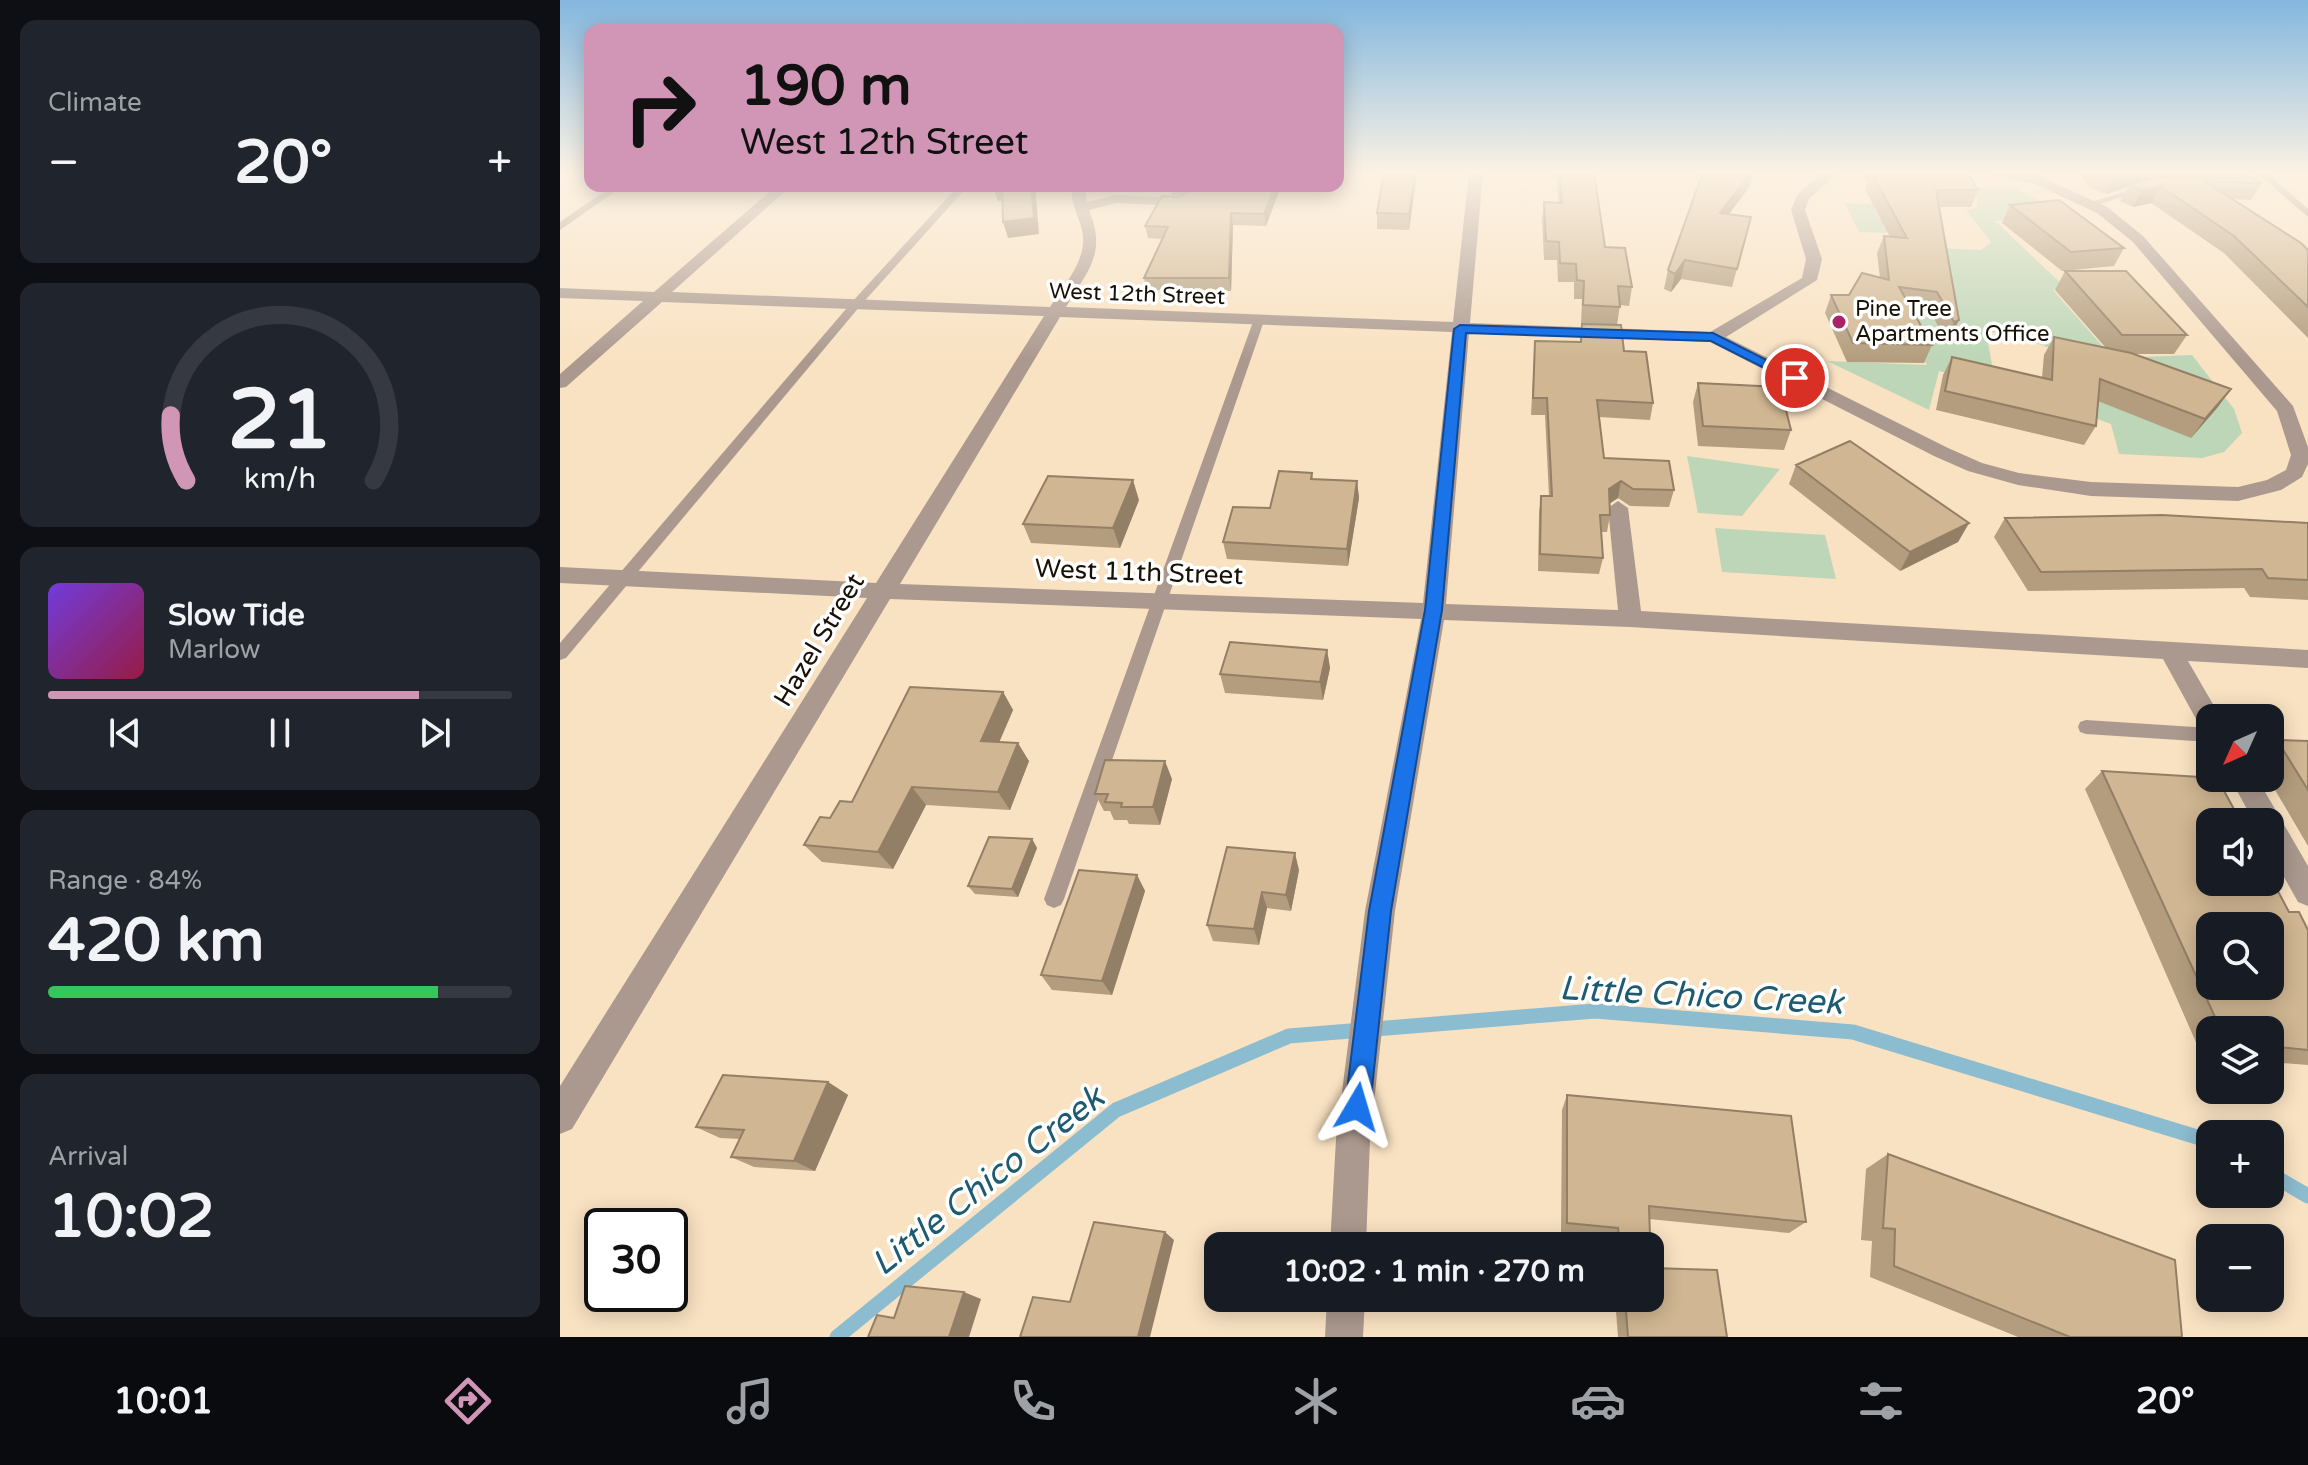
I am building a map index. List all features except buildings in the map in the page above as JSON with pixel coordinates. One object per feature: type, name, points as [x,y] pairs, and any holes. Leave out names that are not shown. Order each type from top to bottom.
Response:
[{"type":"street","points":[[560,383],[728,234]]},
{"type":"street","name":"Hazel Street","points":[[560,1117],[1088,258],[1093,242],[1092,234]]},
{"type":"street","points":[[1349,1232],[1353,1139],[1379,920],[1434,610],[1470,234]]},
{"type":"street","points":[[1713,337],[1809,280],[1814,259],[1806,234]]},
{"type":"street","points":[[1713,337],[1941,452],[1975,467],[2018,479],[2091,489],[2238,494],[2274,485],[2295,473],[2301,455],[2286,410],[2132,234]]},
{"type":"street","name":"West 12th Street","points":[[560,293],[1713,337]]},
{"type":"street","points":[[1618,508],[1630,619]]},
{"type":"street","name":"West 11th Street","points":[[560,575],[882,591],[1630,619],[2308,659]]},
{"type":"street","points":[[2170,650],[2200,704]]},
{"type":"street","points":[[2284,851],[2308,893]]},
{"type":"street","points":[[1344,1337],[1345,1312]]},
{"type":"lane","points":[[560,654],[856,304],[919,234]]},
{"type":"lane","points":[[1054,899],[1258,321]]},
{"type":"lane","points":[[2086,727],[2196,734]]},
{"type":"green space","points":[[1985,234],[2009,234],[2065,287],[2053,290],[2113,358],[2192,355],[2234,409],[2242,433],[2224,452],[2202,458],[2119,454],[2111,424],[2090,416],[2088,407],[1939,371],[1929,410],[1827,361],[1927,365],[1897,308],[1947,313],[1918,247],[1981,250],[1991,242]],"holes":[[[1986,332],[2004,332],[2084,360],[2082,394],[1993,370]]]},
{"type":"green space","points":[[1687,456],[1780,469],[1742,516],[1698,513]]},
{"type":"green space","points":[[1715,528],[1825,535],[1836,579],[1722,572]]},
{"type":"waterway","name":"Little Chico Creek","points":[[837,1337],[1116,1110],[1289,1036],[1595,1011],[1853,1032],[2196,1137]]},
{"type":"waterway","name":"Little Chico Creek","points":[[2284,1182],[2308,1196]]},
{"type":"place","name":"Pine Tree Apartments Office","points":[[1839,322]]},
{"type":"route","points":[[1357,1107],[1380,911],[1434,610],[1460,329],[1713,337],[1795,378]]}]
